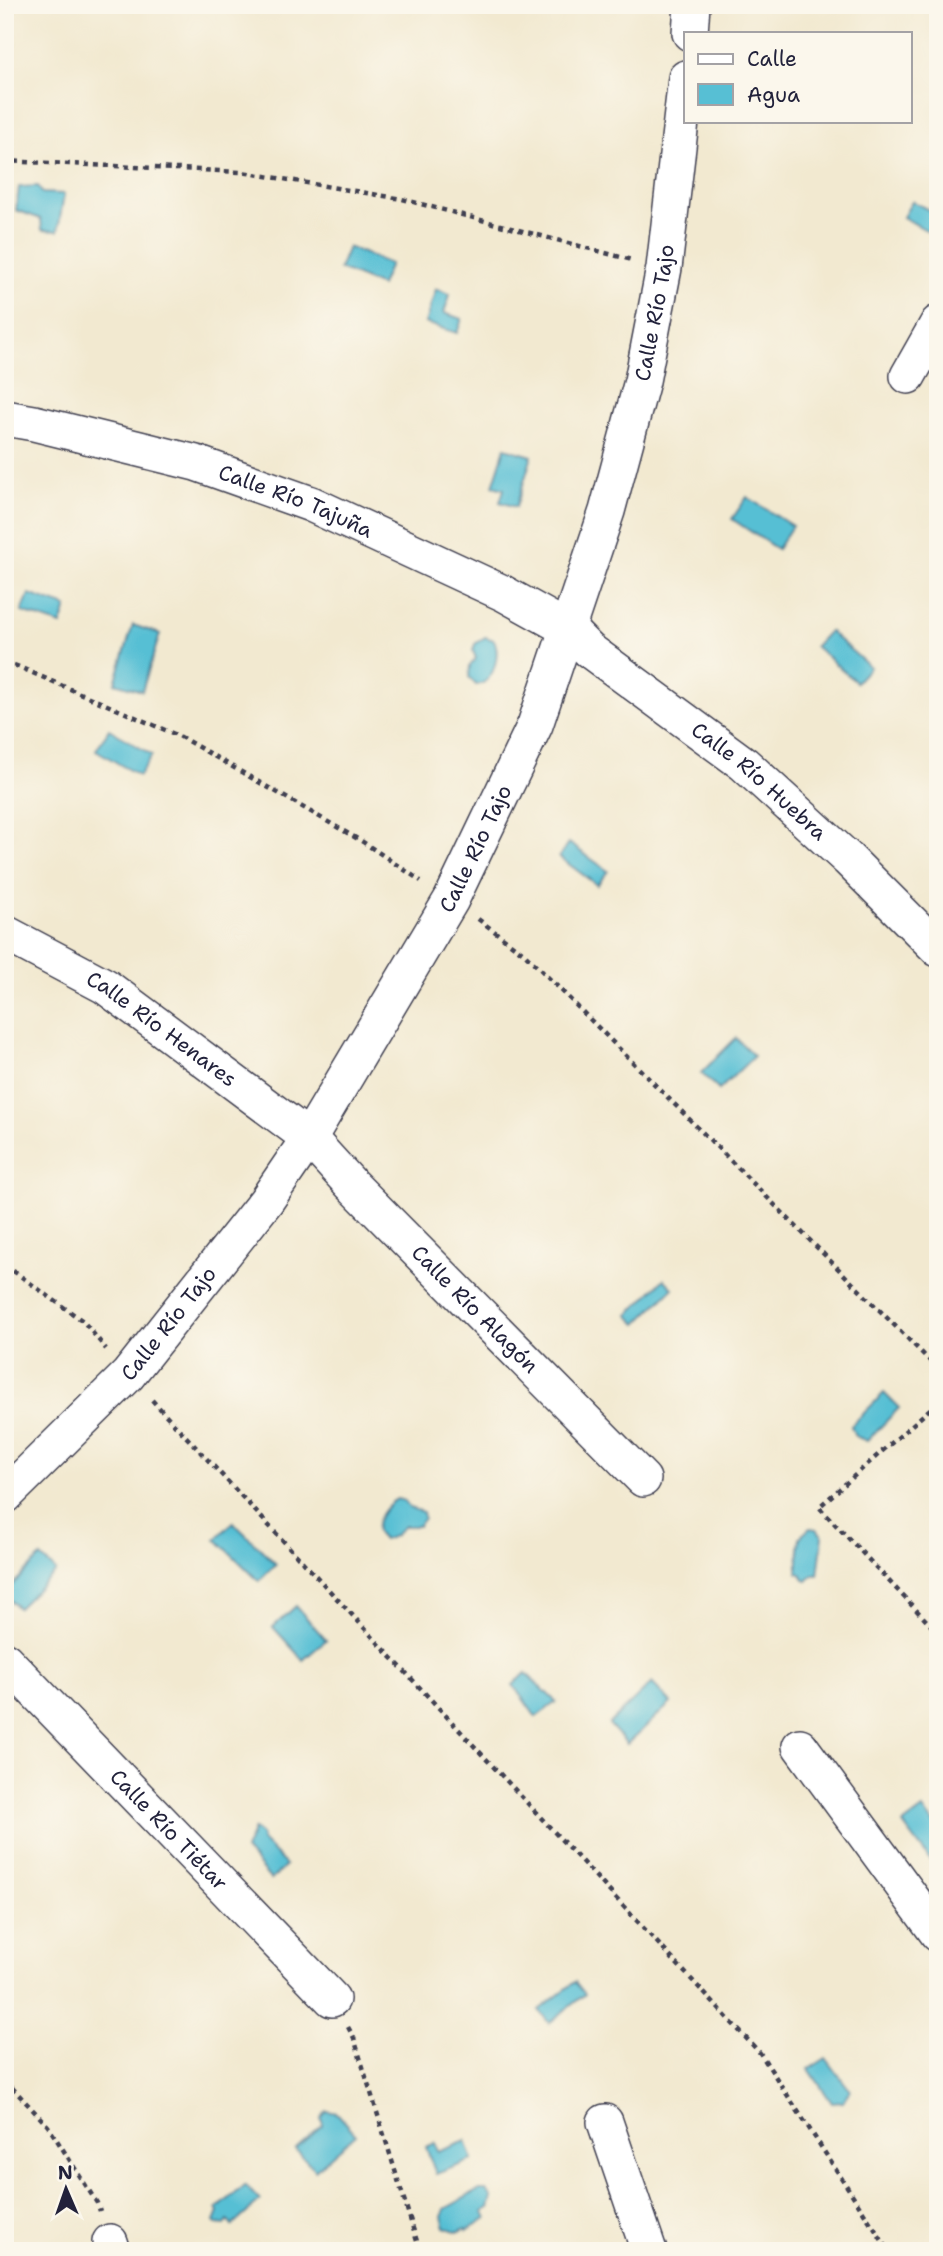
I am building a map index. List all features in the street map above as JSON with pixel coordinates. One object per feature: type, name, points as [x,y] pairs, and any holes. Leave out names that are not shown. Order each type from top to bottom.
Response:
[{"type":"street","points":[[690,32],[692,5]]},
{"type":"street","name":"Calle Río Tajo","points":[[5,1496],[128,1375],[266,1201],[309,1138],[451,900],[535,725],[607,511],[642,381],[664,268],[684,95]]},
{"type":"street","points":[[908,376],[938,323]]},
{"type":"street","name":"Calle Río Tajuña","points":[[5,418],[196,463],[311,504],[503,593],[568,629]]},
{"type":"street","name":"Calle Río Huebra","points":[[568,629],[589,650],[744,764],[848,859],[938,949]]},
{"type":"street","name":"Calle Río Henares","points":[[5,933],[105,986],[309,1138]]},
{"type":"street","name":"Calle Río Alagón","points":[[309,1138],[351,1184],[643,1479]]},
{"type":"street","name":"Calle Río Tiétar","points":[[5,1660],[332,1999]]},
{"type":"street","points":[[800,1746],[938,1934]]},
{"type":"street","points":[[605,2122],[649,2251]]},
{"type":"path","points":[[5,161],[242,172],[402,199],[664,268]]},
{"type":"path","points":[[5,661],[179,736],[363,842],[526,954],[938,1368]]},
{"type":"path","points":[[5,1265],[83,1321],[128,1375],[760,2053],[889,2251]]},
{"type":"path","points":[[938,1402],[819,1507],[938,1633]]},
{"type":"path","points":[[332,1999],[354,2038],[420,2251]]},
{"type":"path","points":[[5,2080],[48,2126],[97,2203],[111,2246]]},
{"type":"water","points":[[38,186],[42,193],[64,194],[58,231],[42,230],[41,219],[16,210],[19,187]]},
{"type":"water","points":[[912,201],[938,215],[935,235],[903,217]]},
{"type":"water","points":[[348,247],[390,264],[381,286],[339,269]]},
{"type":"water","points":[[436,289],[450,294],[444,313],[462,319],[457,333],[425,323]]},
{"type":"water","points":[[505,448],[532,456],[516,507],[500,502],[504,489],[493,486]]},
{"type":"water","points":[[747,497],[792,526],[777,549],[732,519]]},
{"type":"water","points":[[29,594],[67,607],[61,625],[22,612]]},
{"type":"water","points":[[133,625],[160,634],[142,691],[115,683]]},
{"type":"water","points":[[829,631],[870,667],[856,682],[815,646]]},
{"type":"water","points":[[485,637],[494,640],[496,660],[487,679],[476,685],[469,677],[470,666],[476,658],[473,651],[475,644]]},
{"type":"water","points":[[109,729],[152,755],[139,776],[96,750]]},
{"type":"water","points":[[569,843],[608,871],[597,885],[559,857]]},
{"type":"water","points":[[736,1038],[754,1056],[719,1090],[701,1073]]},
{"type":"water","points":[[664,1279],[673,1288],[637,1324],[628,1315]]},
{"type":"water","points":[[884,1393],[899,1408],[867,1441],[855,1436],[851,1426]]},
{"type":"water","points":[[397,1499],[405,1501],[409,1508],[423,1512],[424,1518],[418,1526],[404,1526],[394,1536],[383,1540],[377,1533],[377,1523],[385,1509]]},
{"type":"water","points":[[233,1522],[276,1564],[259,1581],[216,1539]]},
{"type":"water","points":[[810,1528],[816,1529],[823,1536],[818,1575],[813,1575],[807,1581],[797,1573],[800,1537]]},
{"type":"water","points":[[41,1557],[56,1571],[18,1608],[5,1592]]},
{"type":"water","points":[[296,1606],[326,1640],[303,1660],[273,1627]]},
{"type":"water","points":[[526,1673],[556,1702],[536,1717],[513,1685]]},
{"type":"water","points":[[652,1683],[671,1703],[627,1744],[609,1724]]},
{"type":"water","points":[[923,1809],[938,1830],[938,1860],[933,1864],[903,1824]]},
{"type":"water","points":[[254,1829],[286,1865],[271,1880],[245,1850]]},
{"type":"water","points":[[575,1982],[585,1994],[549,2023],[539,2010]]},
{"type":"water","points":[[826,2058],[850,2090],[843,2102],[832,2103],[809,2069]]},
{"type":"water","points":[[327,2111],[337,2113],[356,2134],[315,2170],[296,2149],[323,2125],[321,2118]]},
{"type":"water","points":[[466,2141],[473,2160],[436,2174],[426,2147],[435,2143],[438,2152]]},
{"type":"water","points":[[245,2185],[260,2201],[232,2226],[228,2221],[225,2225],[217,2224],[217,2209]]},
{"type":"water","points":[[479,2190],[486,2190],[492,2198],[489,2208],[483,2212],[487,2218],[457,2232],[445,2227],[442,2217],[445,2209]]}]
